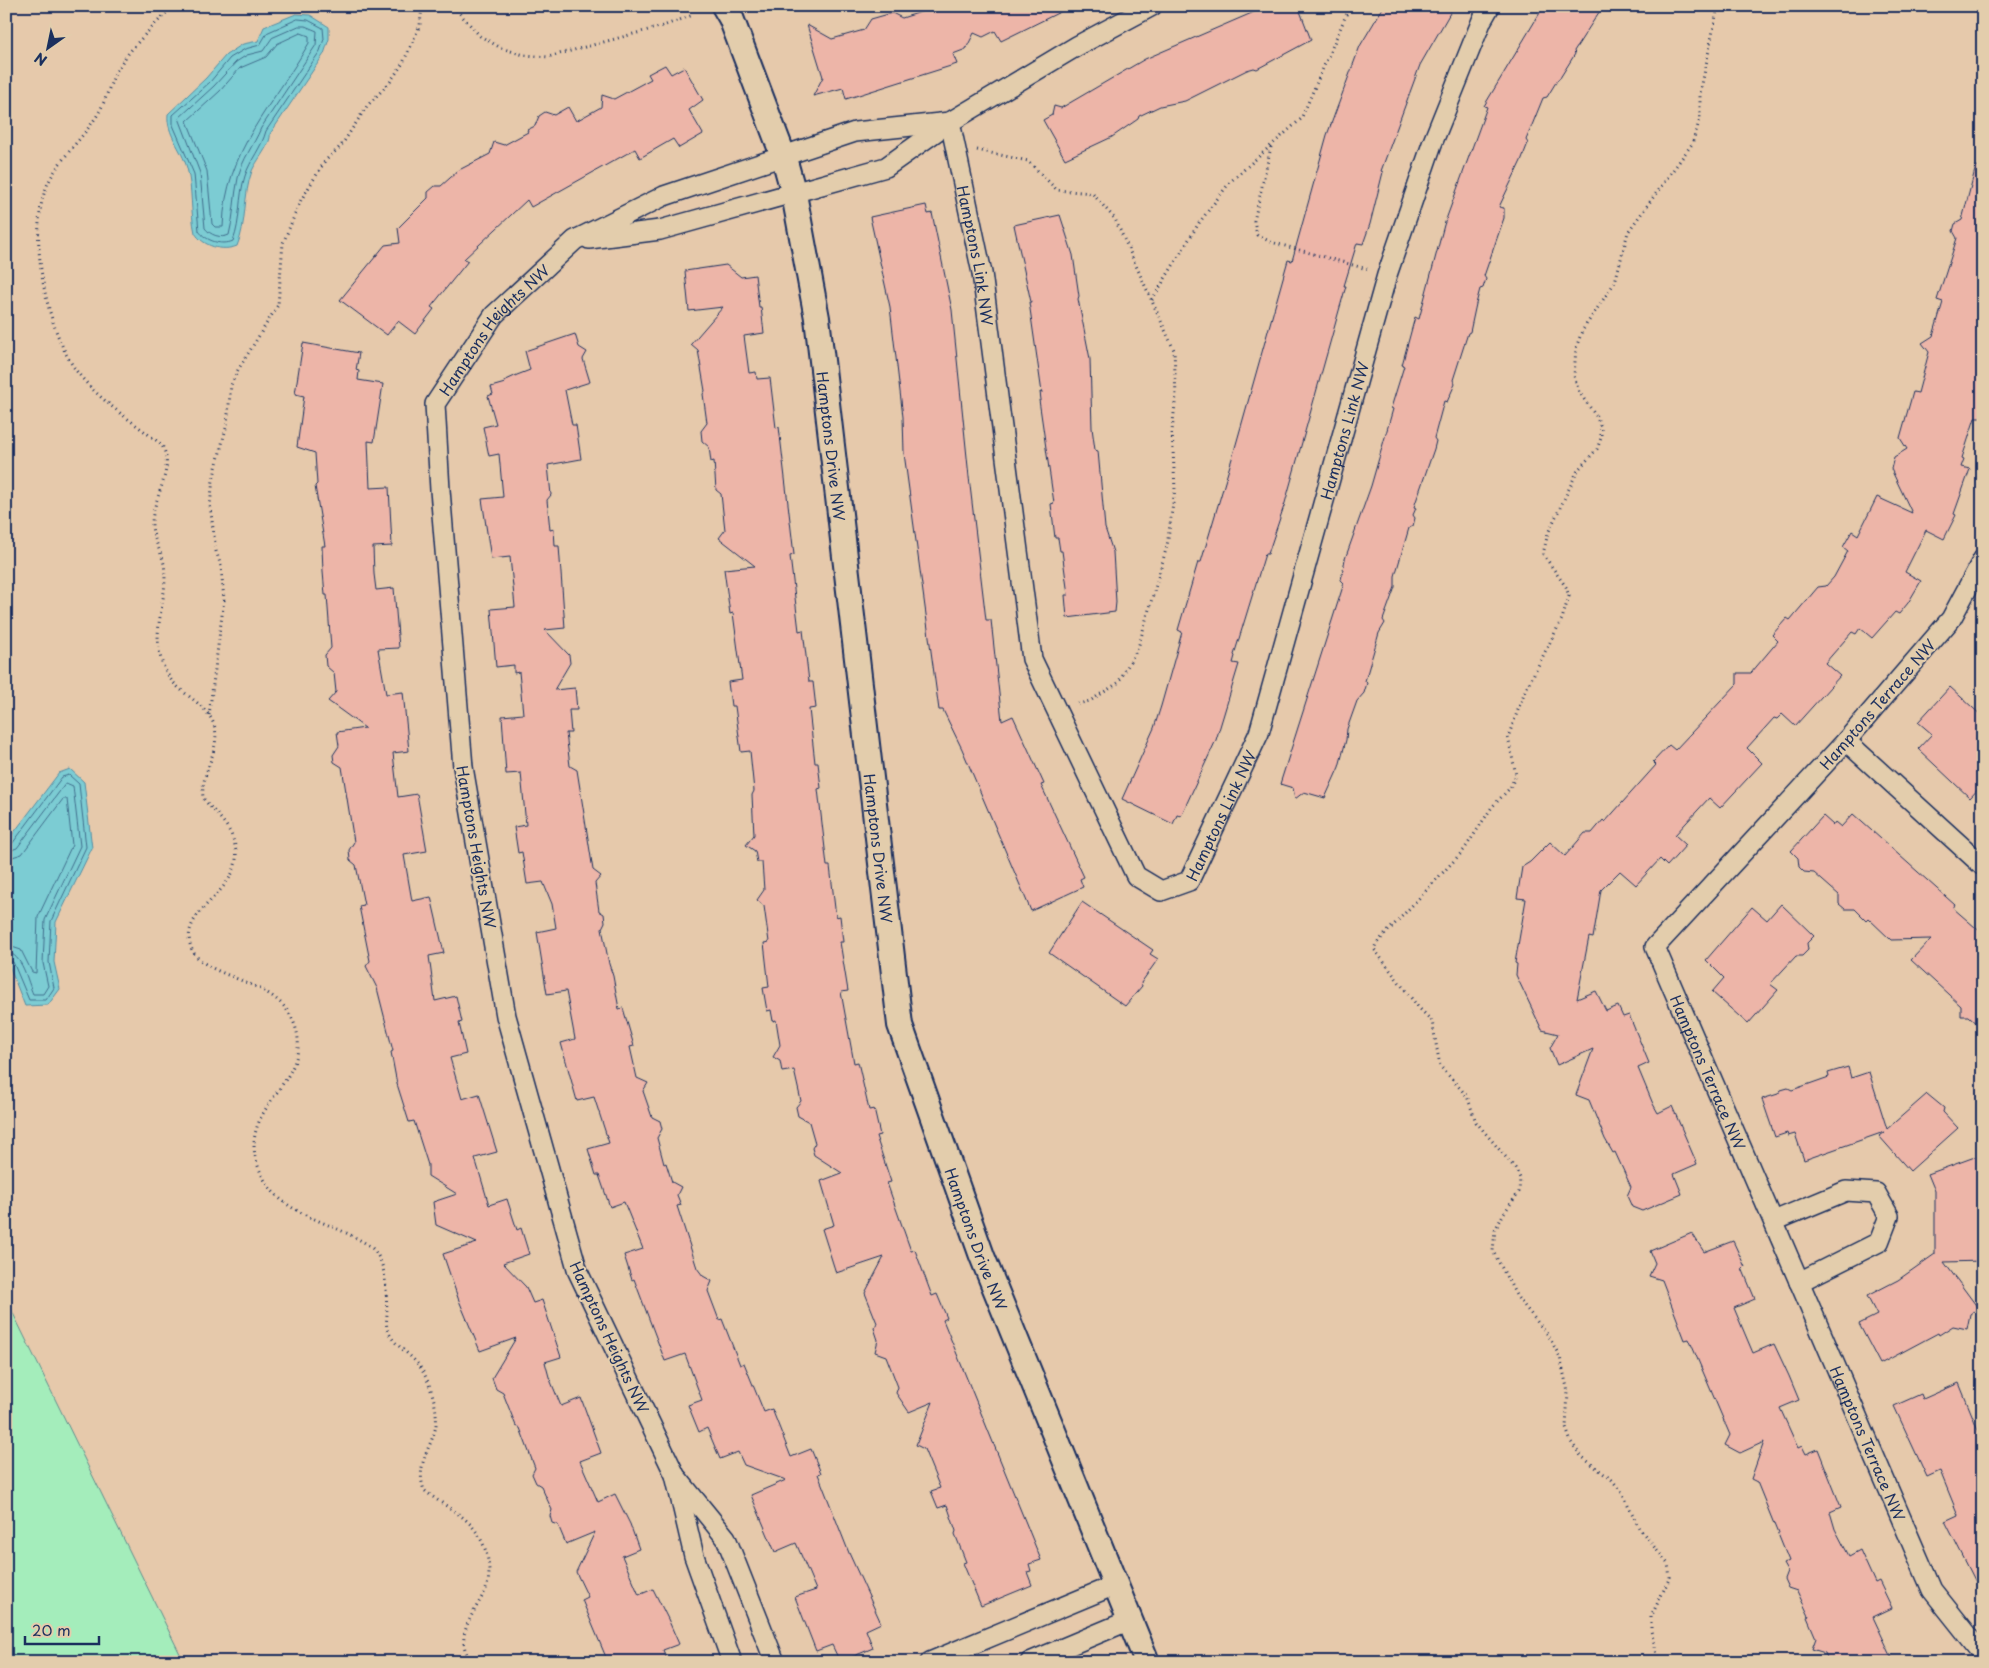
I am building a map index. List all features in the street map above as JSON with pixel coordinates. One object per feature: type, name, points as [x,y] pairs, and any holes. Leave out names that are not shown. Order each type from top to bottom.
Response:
[{"type":"street","name":"Hamptons Drive NW","points":[[724,6],[731,18],[784,158],[794,194],[817,318],[900,1025],[982,1256],[1147,1662]]},
{"type":"street","points":[[575,240],[660,230],[886,167],[950,122],[1077,46],[1152,6]]},
{"type":"street","name":"Hamptons Link NW","points":[[950,122],[982,273],[1032,659],[1136,876],[1161,891],[1189,881],[1259,733],[1387,275],[1432,144],[1482,20],[1490,6]]},
{"type":"street","points":[[784,158],[855,132],[950,122]]},
{"type":"street","name":"Hamptons Heights NW","points":[[732,1662],[694,1556],[674,1475],[578,1272],[506,1016],[463,767],[440,490],[435,404],[494,315],[575,240],[664,196],[784,158]]},
{"type":"street","name":"Hamptons Terrace NW","points":[[1983,559],[1951,620],[1846,741],[1655,946],[1932,1590],[1983,1654]]},
{"type":"street","points":[[1846,741],[1983,866]]},
{"type":"street","points":[[1774,1221],[1846,1191],[1876,1193],[1889,1216],[1879,1242],[1799,1282]]},
{"type":"street","name":"Hamptons Heights NW","points":[[674,1475],[726,1538],[775,1662]]},
{"type":"street","points":[[930,1662],[1115,1585]]},
{"type":"street","points":[[1030,1662],[1130,1620]]},
{"type":"path","points":[[173,6],[120,66],[98,113],[47,186],[42,200],[40,222],[41,268],[50,316],[64,351],[78,372],[94,391],[161,444],[165,450],[167,467],[152,523],[164,572],[156,638],[167,674],[174,683],[194,698],[209,715]]},
{"type":"path","points":[[422,6],[420,25],[403,63],[390,82],[366,106],[340,146],[326,161],[301,200],[283,243],[278,305],[238,370],[231,385],[227,424],[213,480],[210,505],[216,551],[221,566],[224,600],[209,715],[215,736],[203,785],[203,798],[221,816],[229,830],[233,839],[236,862],[228,883],[196,916],[190,936],[190,943],[197,958],[207,966],[271,993],[294,1022],[298,1040],[296,1061],[259,1117],[255,1132],[257,1163],[271,1191],[283,1203],[305,1217],[368,1245],[379,1256],[385,1283],[388,1333],[417,1363],[424,1375],[437,1416],[436,1428],[423,1461],[422,1485],[424,1490],[454,1511],[475,1530],[488,1556],[489,1573],[486,1588],[464,1636],[468,1656],[474,1662]]},
{"type":"path","points":[[453,6],[480,36],[500,48],[524,55],[548,57],[662,26],[693,14]]},
{"type":"path","points":[[1152,301],[1199,223],[1225,188],[1301,120],[1350,6]]},
{"type":"path","points":[[1659,1662],[1651,1631],[1651,1617],[1670,1577],[1668,1564],[1639,1528],[1622,1492],[1612,1480],[1581,1456],[1571,1442],[1566,1428],[1568,1392],[1560,1356],[1548,1335],[1517,1297],[1493,1251],[1496,1230],[1504,1212],[1519,1192],[1520,1178],[1515,1168],[1476,1122],[1468,1096],[1440,1066],[1432,1021],[1418,1007],[1374,949],[1376,944],[1464,850],[1492,807],[1510,788],[1516,776],[1508,738],[1525,691],[1562,619],[1568,596],[1566,588],[1543,554],[1548,533],[1578,470],[1597,449],[1601,438],[1601,427],[1596,416],[1579,392],[1574,376],[1576,348],[1582,331],[1615,282],[1628,232],[1692,144],[1700,120],[1700,94],[1718,6]]},
{"type":"path","points":[[1272,146],[1254,221],[1257,235],[1271,242],[1387,275]]},
{"type":"path","points":[[956,148],[982,150],[1028,161],[1057,190],[1092,193],[1115,219],[1174,350],[1176,396],[1172,431],[1175,489],[1167,546],[1138,648],[1118,683],[1090,701],[1056,710]]},
{"type":"green space","points":[[6,1299],[184,1662],[6,1662]]},
{"type":"water","points":[[296,14],[310,15],[329,27],[329,39],[324,54],[270,134],[266,147],[252,171],[237,246],[231,248],[213,247],[198,238],[195,233],[189,176],[185,161],[169,128],[168,114],[206,78],[226,55],[243,44],[258,41],[264,27]]},
{"type":"water","points":[[70,769],[84,782],[92,848],[56,922],[54,962],[60,989],[48,1005],[25,1006],[6,958],[6,843],[59,773]]},
{"type":"building","points":[[940,6],[1072,6],[1001,41],[995,31],[983,37],[974,33],[966,49],[953,54],[957,64],[846,99],[843,88],[813,96],[823,77],[807,25],[832,39],[864,30],[871,19],[892,13],[902,18]]},
{"type":"building","points":[[1268,6],[1295,6],[1300,11],[1311,40],[1257,69],[1247,70],[1185,101],[1160,106],[1139,116],[1138,119],[1112,137],[1065,159],[1043,120],[1052,115],[1054,106],[1061,108],[1145,59]]},
{"type":"building","points":[[1384,6],[1454,6],[1420,65],[1381,171],[1383,172],[1370,224],[1363,244],[1357,243],[1285,503],[1268,554],[1265,554],[1234,655],[1233,663],[1239,664],[1216,740],[1181,816],[1177,815],[1173,824],[1122,799],[1154,728],[1161,706],[1182,632],[1178,630],[1198,562],[1201,562],[1233,455],[1288,260],[1292,261],[1327,135],[1360,46]]},
{"type":"building","points":[[1544,6],[1603,6],[1574,51],[1575,54],[1560,78],[1547,97],[1543,98],[1526,140],[1528,143],[1521,161],[1499,207],[1504,208],[1504,218],[1484,276],[1486,279],[1483,288],[1480,289],[1470,332],[1468,333],[1453,380],[1455,384],[1447,402],[1444,401],[1434,438],[1436,441],[1434,449],[1414,507],[1416,508],[1413,515],[1415,518],[1413,526],[1409,528],[1395,576],[1395,587],[1383,620],[1385,623],[1379,633],[1365,681],[1367,683],[1364,693],[1357,701],[1347,729],[1339,767],[1325,798],[1304,792],[1295,799],[1293,788],[1280,784],[1344,583],[1341,580],[1345,559],[1371,486],[1393,409],[1391,408],[1404,366],[1402,365],[1415,317],[1419,319],[1444,225],[1487,107],[1484,106]]},
{"type":"building","points":[[665,65],[671,74],[684,67],[703,100],[689,110],[703,134],[679,148],[673,139],[640,158],[635,149],[531,207],[527,200],[464,259],[468,261],[431,307],[434,309],[415,334],[398,321],[387,335],[340,300],[385,245],[400,243],[398,228],[428,198],[428,192],[435,186],[441,186],[459,170],[490,154],[494,142],[504,145],[528,132],[527,130],[535,126],[539,116],[545,112],[554,115],[568,107],[576,121],[601,107],[602,95],[614,99],[651,79],[648,74]]},
{"type":"building","points":[[1976,166],[1983,167],[1983,418],[1975,418],[1962,458],[1964,459],[1961,467],[1970,469],[1954,514],[1956,515],[1944,539],[1926,530],[1905,572],[1921,581],[1908,603],[1899,614],[1895,612],[1872,638],[1860,628],[1856,634],[1852,632],[1825,663],[1840,676],[1795,726],[1782,714],[1777,719],[1774,718],[1747,748],[1762,763],[1720,808],[1709,798],[1675,835],[1686,845],[1667,866],[1660,859],[1636,885],[1620,871],[1601,890],[1593,938],[1589,937],[1577,999],[1596,991],[1606,1011],[1618,1006],[1623,1017],[1629,1015],[1649,1063],[1638,1068],[1653,1104],[1658,1113],[1672,1106],[1697,1164],[1674,1174],[1682,1194],[1642,1211],[1632,1207],[1627,1196],[1631,1187],[1615,1152],[1613,1153],[1605,1139],[1589,1100],[1576,1095],[1593,1049],[1557,1065],[1550,1048],[1558,1034],[1542,1030],[1516,975],[1517,964],[1515,963],[1526,899],[1517,898],[1522,867],[1530,862],[1550,842],[1565,856],[1585,833],[1592,833],[1603,820],[1605,822],[1656,765],[1653,762],[1669,745],[1675,750],[1737,684],[1737,673],[1751,673],[1778,641],[1772,635],[1787,618],[1790,620],[1818,587],[1826,586],[1834,577],[1848,551],[1843,547],[1852,531],[1858,535],[1877,497],[1912,513],[1891,469],[1894,457],[1907,449],[1900,438],[1913,392],[1918,393],[1929,352],[1922,343],[1933,336],[1943,302],[1937,300],[1957,238],[1953,231],[1955,224],[1962,220]]},
{"type":"building","points":[[926,205],[928,214],[932,213],[952,310],[986,620],[991,620],[1002,721],[1013,716],[1044,784],[1041,785],[1084,877],[1080,879],[1083,887],[1031,911],[962,749],[943,710],[939,710],[904,453],[903,417],[890,307],[870,217]]},
{"type":"building","points":[[1060,215],[1073,255],[1078,299],[1090,359],[1092,428],[1095,450],[1098,451],[1105,528],[1113,552],[1116,602],[1115,612],[1067,618],[1065,595],[1068,595],[1062,551],[1060,551],[1058,538],[1055,538],[1051,504],[1054,503],[1039,400],[1041,400],[1040,392],[1042,393],[1029,302],[1031,302],[1014,225]]},
{"type":"building","points":[[726,265],[741,277],[755,275],[759,307],[761,307],[764,333],[744,336],[749,373],[756,372],[757,379],[770,378],[776,428],[779,427],[794,555],[790,556],[799,631],[803,630],[809,682],[813,682],[816,708],[809,709],[815,763],[818,763],[821,788],[818,789],[827,866],[830,866],[836,917],[840,916],[843,942],[840,942],[848,991],[841,992],[854,1063],[858,1062],[869,1110],[874,1109],[880,1135],[876,1136],[891,1182],[887,1183],[911,1251],[915,1250],[932,1296],[937,1294],[947,1318],[943,1320],[1041,1560],[1029,1564],[1031,1571],[1027,1572],[1032,1585],[981,1606],[963,1563],[966,1562],[955,1534],[956,1531],[947,1505],[938,1508],[931,1491],[940,1488],[924,1449],[916,1445],[933,1402],[909,1412],[896,1393],[898,1387],[886,1356],[875,1352],[878,1340],[874,1328],[877,1323],[865,1293],[884,1257],[836,1273],[822,1229],[834,1225],[821,1181],[842,1173],[814,1155],[812,1148],[815,1143],[809,1122],[798,1116],[796,1107],[801,1101],[794,1070],[782,1072],[780,1061],[773,1057],[780,1045],[776,1020],[773,1021],[771,1010],[767,1011],[763,988],[769,987],[764,943],[769,942],[764,906],[757,900],[764,890],[762,862],[757,862],[755,851],[746,845],[754,835],[752,795],[754,791],[750,751],[741,752],[735,706],[731,706],[728,682],[742,680],[733,613],[730,614],[724,569],[755,566],[719,538],[725,530],[721,494],[716,490],[714,461],[711,462],[709,447],[702,441],[701,431],[707,423],[703,394],[705,391],[698,350],[691,344],[723,307],[689,311],[685,271]]},
{"type":"building","points":[[575,334],[579,347],[587,352],[583,359],[590,382],[565,390],[572,425],[576,425],[581,459],[548,465],[551,495],[547,500],[550,530],[554,529],[555,546],[559,546],[565,628],[545,630],[569,655],[570,663],[554,690],[575,688],[577,710],[569,710],[571,733],[566,733],[570,766],[577,770],[593,870],[601,876],[595,883],[599,911],[604,914],[605,922],[602,928],[609,964],[619,1009],[623,1008],[634,1046],[630,1047],[637,1078],[648,1083],[643,1091],[652,1117],[660,1121],[662,1129],[657,1138],[664,1164],[666,1163],[672,1182],[681,1187],[677,1195],[681,1205],[677,1206],[697,1268],[703,1276],[712,1281],[708,1291],[719,1320],[722,1319],[740,1365],[744,1363],[764,1412],[772,1409],[791,1457],[811,1449],[821,1473],[818,1474],[849,1553],[881,1623],[866,1630],[873,1648],[840,1662],[832,1645],[816,1651],[795,1597],[816,1590],[796,1543],[775,1552],[751,1495],[786,1480],[744,1465],[738,1452],[720,1459],[707,1428],[699,1432],[688,1405],[702,1400],[685,1354],[665,1361],[634,1279],[632,1280],[624,1255],[643,1249],[624,1202],[610,1207],[599,1175],[596,1175],[588,1149],[609,1143],[594,1097],[577,1101],[561,1043],[575,1039],[566,991],[547,994],[537,932],[556,928],[552,904],[543,882],[527,884],[522,852],[518,853],[514,827],[526,825],[521,773],[506,774],[502,716],[523,714],[519,672],[514,673],[514,665],[496,667],[491,609],[515,607],[510,557],[491,559],[482,499],[503,497],[499,454],[489,456],[483,427],[496,424],[488,396],[493,394],[491,387],[505,383],[504,381],[530,370],[525,351]]},
{"type":"building","points":[[303,343],[359,353],[356,370],[359,371],[358,380],[383,384],[374,442],[368,441],[370,488],[389,487],[392,546],[373,547],[374,574],[376,590],[394,588],[399,648],[378,649],[386,694],[403,692],[409,751],[393,753],[398,797],[417,794],[427,851],[404,855],[412,901],[431,897],[444,953],[429,956],[435,1001],[456,996],[462,1022],[459,1023],[466,1054],[450,1058],[462,1099],[479,1094],[497,1152],[475,1158],[489,1205],[507,1199],[517,1230],[521,1228],[529,1254],[503,1263],[526,1287],[533,1303],[542,1300],[561,1357],[545,1362],[549,1377],[561,1406],[581,1398],[601,1453],[580,1461],[598,1502],[615,1494],[630,1524],[639,1549],[622,1556],[639,1595],[653,1589],[679,1644],[663,1650],[668,1662],[608,1662],[582,1600],[588,1597],[576,1572],[595,1532],[566,1544],[558,1525],[552,1523],[550,1516],[552,1510],[541,1486],[536,1483],[532,1474],[535,1468],[520,1428],[516,1426],[503,1393],[496,1389],[492,1378],[516,1338],[480,1351],[458,1298],[443,1254],[477,1243],[436,1225],[433,1202],[457,1194],[428,1176],[428,1165],[414,1121],[409,1122],[397,1084],[391,1052],[393,1051],[377,988],[366,966],[370,961],[359,906],[364,905],[356,865],[350,860],[349,850],[354,842],[342,767],[334,762],[333,755],[339,746],[337,732],[365,728],[328,701],[336,692],[334,673],[326,666],[325,655],[331,648],[327,595],[325,595],[323,572],[322,546],[325,546],[315,486],[317,484],[315,453],[297,447],[304,396],[295,394]]},
{"type":"building","points":[[1950,687],[1983,717],[1983,784],[1970,798],[1918,749],[1932,734],[1918,722]]},
{"type":"building","points":[[1853,814],[1955,905],[1953,908],[1983,934],[1983,1029],[1969,1016],[1961,1016],[1961,1006],[1911,960],[1931,939],[1891,940],[1868,918],[1866,920],[1855,909],[1845,909],[1839,904],[1839,895],[1814,873],[1804,872],[1799,867],[1798,858],[1791,851],[1823,816],[1833,825],[1835,822],[1841,827]]},
{"type":"building","points":[[1082,902],[1153,950],[1150,954],[1158,959],[1141,983],[1142,986],[1125,1006],[1049,953]]},
{"type":"building","points":[[1781,904],[1814,936],[1807,943],[1808,950],[1802,956],[1796,956],[1770,984],[1778,990],[1748,1024],[1712,992],[1724,978],[1706,960],[1752,907],[1767,920]]},
{"type":"building","points":[[1848,1067],[1851,1078],[1869,1072],[1887,1129],[1927,1094],[1944,1108],[1943,1112],[1958,1128],[1910,1171],[1879,1136],[1884,1132],[1804,1160],[1795,1134],[1788,1136],[1787,1133],[1775,1137],[1762,1099],[1778,1094],[1781,1090],[1788,1088],[1792,1090],[1829,1077],[1828,1073]]},
{"type":"building","points":[[1983,1154],[1983,1261],[1944,1262],[1978,1308],[1970,1314],[1967,1329],[1953,1326],[1939,1335],[1938,1333],[1880,1364],[1859,1324],[1877,1315],[1867,1296],[1898,1280],[1935,1254],[1935,1191],[1928,1174]]},
{"type":"building","points":[[1692,1233],[1704,1252],[1733,1241],[1745,1267],[1742,1268],[1755,1299],[1734,1308],[1753,1353],[1774,1344],[1789,1376],[1799,1400],[1780,1408],[1798,1448],[1802,1446],[1806,1454],[1818,1449],[1841,1507],[1830,1512],[1835,1529],[1849,1556],[1860,1550],[1875,1583],[1879,1581],[1892,1608],[1873,1617],[1894,1662],[1829,1662],[1825,1653],[1812,1649],[1816,1638],[1807,1617],[1809,1616],[1797,1591],[1788,1588],[1784,1579],[1787,1571],[1783,1564],[1789,1561],[1757,1482],[1751,1479],[1764,1442],[1740,1453],[1725,1445],[1730,1435],[1689,1339],[1685,1340],[1662,1280],[1649,1276],[1655,1263],[1650,1251]]},
{"type":"building","points":[[1959,1383],[1983,1442],[1983,1596],[1945,1521],[1958,1515],[1940,1471],[1927,1477],[1894,1406],[1921,1394],[1923,1399]]}]
